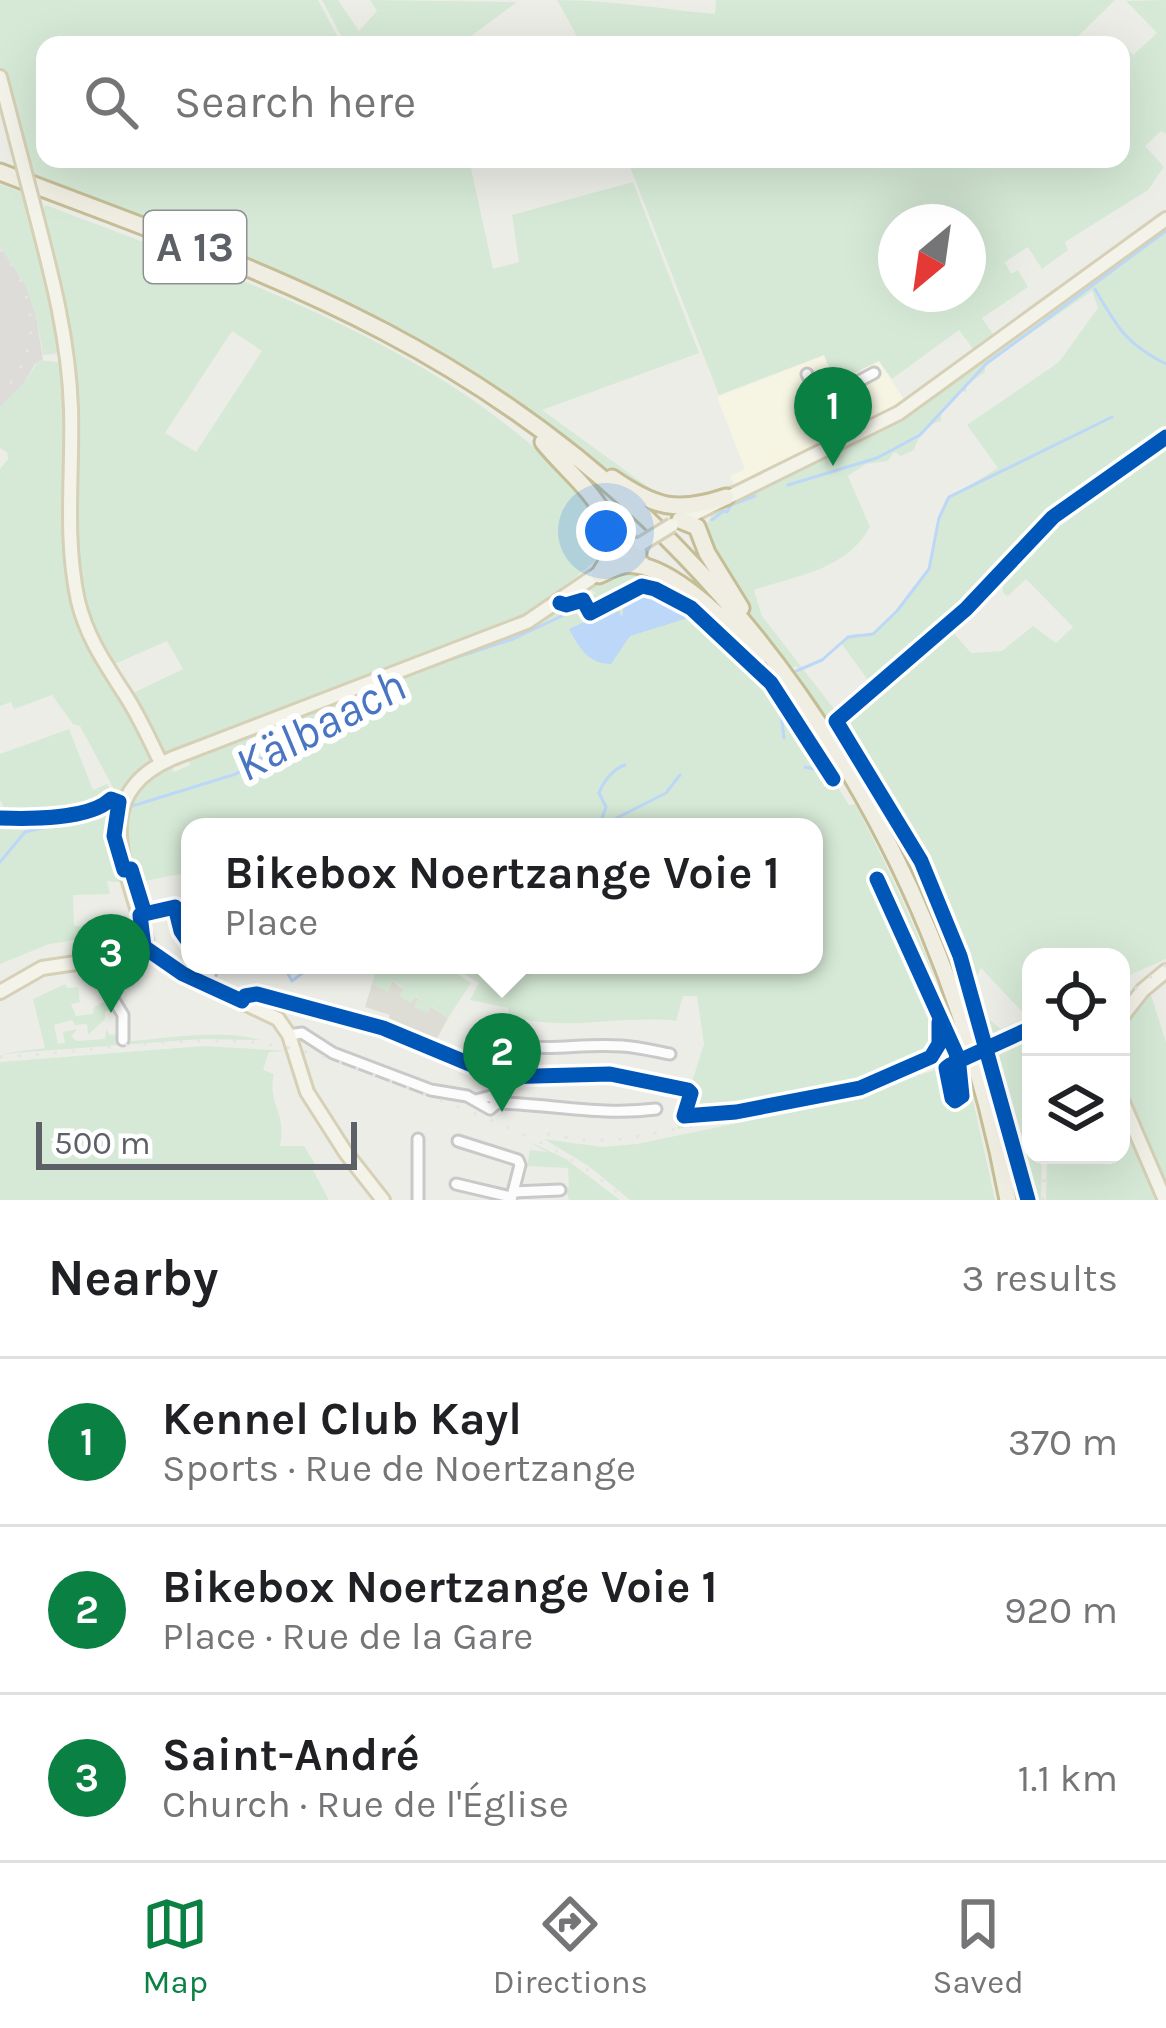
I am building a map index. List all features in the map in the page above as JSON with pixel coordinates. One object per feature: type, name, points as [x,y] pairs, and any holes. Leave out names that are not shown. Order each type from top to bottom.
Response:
[{"type":"highway","name":"A 13","points":[[0,176],[338,316],[439,371],[675,519],[692,523],[770,660],[844,776],[916,916],[968,1059],[1004,1200]]},
{"type":"highway","name":"A 13","points":[[547,440],[590,494],[615,540]]},
{"type":"highway","name":"A 13","points":[[547,440],[647,531],[770,660]]},
{"type":"highway","points":[[675,519],[725,497]]},
{"type":"highway","points":[[701,534],[706,514],[725,497]]},
{"type":"highway","points":[[599,574],[615,540],[628,548],[640,545],[638,561],[644,566]]},
{"type":"highway","points":[[599,574],[619,566],[644,566]]},
{"type":"highway","name":"A 13","points":[[644,566],[697,598],[770,660]]},
{"type":"main road","points":[[0,77],[60,308],[71,409],[70,540],[79,602],[91,644],[122,688],[160,763]]},
{"type":"main road","points":[[725,497],[839,444],[939,387],[1166,219]]},
{"type":"main road","points":[[181,972],[145,947],[123,854],[123,807],[140,779],[160,763],[539,616],[675,519]]},
{"type":"main road","points":[[0,992],[42,968],[136,954],[145,947]]},
{"type":"main road","points":[[1130,1007],[1166,971]]},
{"type":"main road","points":[[184,974],[272,1015],[289,1035],[307,1092],[346,1154],[383,1200]]},
{"type":"main road","points":[[1130,1119],[1165,1200]]},
{"type":"street","points":[[820,403],[874,373]]},
{"type":"street","points":[[807,374],[839,444]]},
{"type":"street","points":[[140,915],[181,906]]},
{"type":"street","points":[[175,907],[181,928]]},
{"type":"street","points":[[99,959],[109,992],[122,1011],[123,1040]]},
{"type":"street","points":[[206,985],[211,974]]},
{"type":"street","points":[[242,1000],[257,994],[351,1018],[501,1077],[511,1076],[519,1049]]},
{"type":"street","points":[[289,1035],[302,1034],[333,1053],[431,1090],[476,1100],[490,1109],[497,1103],[535,1103],[594,1113],[656,1109]]},
{"type":"street","points":[[502,1042],[519,1049],[621,1046],[670,1054]]},
{"type":"street","points":[[418,1139],[418,1200]]},
{"type":"street","points":[[458,1141],[518,1160],[512,1196]]},
{"type":"street","points":[[455,1184],[512,1196],[560,1190]]},
{"type":"shaded area","points":[[0,246],[26,286],[43,360],[0,407]]},
{"type":"shaded area","points":[[825,355],[848,377],[879,361],[907,404],[736,489],[730,476],[745,469],[717,397]]},
{"type":"shaded area","points":[[392,981],[448,1018],[434,1044],[388,1023],[390,1015],[365,1007],[372,984],[383,988]]},
{"type":"green space","points":[[0,0],[318,0],[337,36],[36,36],[36,168],[471,168],[493,269],[519,262],[512,215],[633,182],[699,353],[542,410],[662,497],[696,496],[734,484],[736,489],[676,505],[615,477],[470,374],[377,322],[30,178],[22,150],[25,144],[20,144],[0,69]]},
{"type":"green space","points":[[322,0],[338,0],[359,31],[377,11],[370,0],[517,2],[471,36],[341,36]]},
{"type":"green space","points":[[557,0],[715,14],[716,0],[1115,0],[1078,36],[577,36]]},
{"type":"green space","points":[[1166,0],[1166,134],[1161,131],[1145,146],[1164,167],[1148,190],[1065,242],[1068,250],[1042,269],[1028,247],[1005,262],[1011,274],[1018,270],[1028,287],[982,318],[997,340],[976,353],[959,330],[892,379],[879,361],[835,382],[824,355],[719,395],[631,168],[1130,168],[1130,52],[1133,55],[1157,33],[1126,1]]},
{"type":"green space","points":[[0,184],[28,195],[53,286],[61,353],[43,355],[26,286],[0,246]]},
{"type":"green space","points":[[46,205],[192,261],[338,323],[409,360],[475,401],[536,449],[592,505],[608,533],[601,556],[559,591],[560,596],[524,619],[169,754],[159,751],[129,695],[183,669],[167,641],[110,666],[80,595],[73,512],[74,350],[70,350],[41,213]],"holes":[[[232,331],[262,351],[196,452],[165,433]]]},
{"type":"green space","points":[[1166,224],[1166,959],[1130,975],[1130,948],[1022,948],[1022,1012],[981,968],[973,984],[982,1014],[1001,1029],[1022,1019],[1022,1025],[982,1043],[968,973],[951,936],[980,1045],[976,1046],[924,903],[880,811],[799,681],[796,674],[800,671],[796,666],[789,670],[742,605],[705,528],[715,508],[830,440],[899,418],[971,372],[969,368],[1130,255]],"holes":[[[1092,291],[1098,308],[1059,362],[967,425],[998,468],[945,500],[929,569],[897,611],[873,634],[855,634],[841,643],[873,687],[838,714],[762,616],[754,590],[819,569],[848,553],[870,527],[848,476],[866,464],[888,461],[894,452],[901,456],[914,450],[924,431],[941,421],[941,414],[985,372],[985,365]],[[999,574],[1004,594],[1008,596],[1026,579],[1073,627],[1056,643],[1033,626],[1002,651],[971,653],[951,630]]]},
{"type":"green space","points":[[39,360],[65,363],[76,602],[154,757],[123,797],[117,795],[80,726],[73,724],[52,695],[14,709],[11,702],[0,706],[0,469],[8,459],[0,448],[0,407]]},
{"type":"green space","points":[[618,569],[653,576],[686,593],[746,651],[841,782],[837,786],[849,805],[855,804],[927,957],[962,1053],[848,1096],[677,1129],[704,1044],[697,996],[683,996],[676,1021],[569,1023],[527,1020],[509,1014],[508,1008],[470,1000],[479,983],[464,974],[823,974],[823,818],[181,818],[181,874],[135,883],[125,845],[126,814],[140,787],[170,762],[174,772],[190,765],[188,756],[563,611],[596,593],[588,588]]},
{"type":"green space","points":[[69,729],[93,790],[107,784],[113,796],[96,808],[97,813],[105,812],[112,801],[119,805],[113,835],[128,883],[107,881],[110,894],[73,895],[74,926],[134,927],[139,948],[113,954],[109,935],[49,944],[0,964],[0,820],[28,821],[8,814],[0,800],[0,754]]},
{"type":"green space","points":[[375,974],[458,974],[471,983],[448,1018],[431,1006],[428,1013],[414,1007],[417,1000],[425,1003],[416,996],[411,1003],[399,996],[404,988],[393,981],[388,992],[372,984]]},
{"type":"green space","points":[[65,984],[78,987],[80,1002],[71,1004],[76,1016],[93,1014],[94,1007],[109,999],[118,1009],[105,1011],[105,1019],[88,1035],[87,1024],[75,1025],[72,1020],[54,1025],[58,1044],[65,1043],[63,1032],[77,1029],[71,1037],[77,1041],[105,1039],[106,1029],[110,1035],[120,1034],[122,1042],[210,1035],[260,1040],[201,1039],[0,1054],[45,1048],[33,999]]},
{"type":"green space","points":[[1149,989],[1166,1042],[1166,1198],[1130,1114],[1130,1013]]},
{"type":"green space","points":[[1022,1031],[1022,1164],[1042,1164],[1041,1200],[1012,1200],[978,1054],[982,1052],[1027,1192],[1031,1169],[1021,1168],[997,1078],[985,1051]]},
{"type":"green space","points":[[204,1046],[289,1051],[269,1052],[263,1070],[274,1074],[280,1146],[304,1146],[329,1200],[0,1200],[0,1062]]},
{"type":"green space","points":[[964,1060],[995,1200],[630,1200],[590,1167],[544,1139],[602,1147],[637,1144],[848,1100]]},
{"type":"green space","points":[[1130,1125],[1163,1200],[1046,1200],[1047,1164],[1130,1164]]},
{"type":"green space","points":[[528,1141],[566,1159],[620,1200],[569,1200],[565,1188],[569,1187],[568,1168],[527,1166],[530,1150],[547,1152]]},
{"type":"water","points":[[644,593],[691,617],[630,636],[611,664],[586,654],[569,629],[617,607],[622,617],[624,605]]},
{"type":"waterway","name":"Kälbaach","points":[[788,485],[877,458],[920,435],[986,364],[1166,231]]},
{"type":"waterway","points":[[1095,289],[1124,333],[1166,364]]},
{"type":"waterway","points":[[794,672],[822,660],[848,637],[873,634],[897,611],[929,569],[939,518],[949,497],[1112,417]]},
{"type":"waterway","name":"Kälbaach","points":[[712,520],[731,505],[755,496]]},
{"type":"waterway","name":"Kälbaach","points":[[129,807],[236,774],[355,700],[424,668],[513,639],[642,578]]},
{"type":"waterway","points":[[772,688],[767,691],[781,714],[784,738]]},
{"type":"waterway","points":[[602,818],[606,807],[599,793],[609,776],[625,765]]},
{"type":"waterway","points":[[805,767],[830,780]]},
{"type":"waterway","points":[[617,818],[666,793],[680,775]]},
{"type":"waterway","name":"Kälbaach","points":[[0,862],[25,832],[119,810]]},
{"type":"waterway","points":[[288,974],[292,981],[301,974]]},
{"type":"railway","points":[[0,249],[22,284],[31,322],[24,360],[0,394]]},
{"type":"railway","points":[[1130,993],[1166,965]]},
{"type":"railway","points":[[547,1134],[617,1140],[861,1095],[1022,1028]]},
{"type":"railway","points":[[0,1057],[186,1041],[291,1048],[354,1067],[526,1136],[578,1164],[626,1200]]},
{"type":"railway","points":[[1043,1200],[1045,1164]]},
{"type":"cycle path","points":[[1028,1200],[960,956],[921,861],[836,721],[966,609],[1053,517],[1166,437]]},
{"type":"cycle path","points":[[560,603],[583,600],[590,613],[642,586],[691,608],[771,683],[833,779]]},
{"type":"cycle path","points":[[0,818],[58,817],[88,811],[111,799],[119,802],[114,836],[124,870],[131,869],[145,914]]},
{"type":"cycle path","points":[[877,879],[958,1061]]},
{"type":"cycle path","points":[[181,931],[175,907],[140,915],[144,947],[181,973]]},
{"type":"cycle path","points":[[183,974],[242,1001],[257,994],[383,1028],[501,1077],[610,1074],[688,1090],[684,1116],[736,1112],[860,1088],[931,1057],[939,1044],[939,1022]]},
{"type":"cycle path","points":[[958,1061],[1022,1032]]},
{"type":"cycle path","points":[[958,1061],[962,1096],[955,1101],[946,1068],[958,1061]]},
{"type":"place","name":"Kennel Club Kayl","points":[[833,466]]},
{"type":"place","name":"Saint-André","points":[[111,1013]]},
{"type":"place","name":"Bikebox Noertzange Voie 1","points":[[502,1112]]}]
